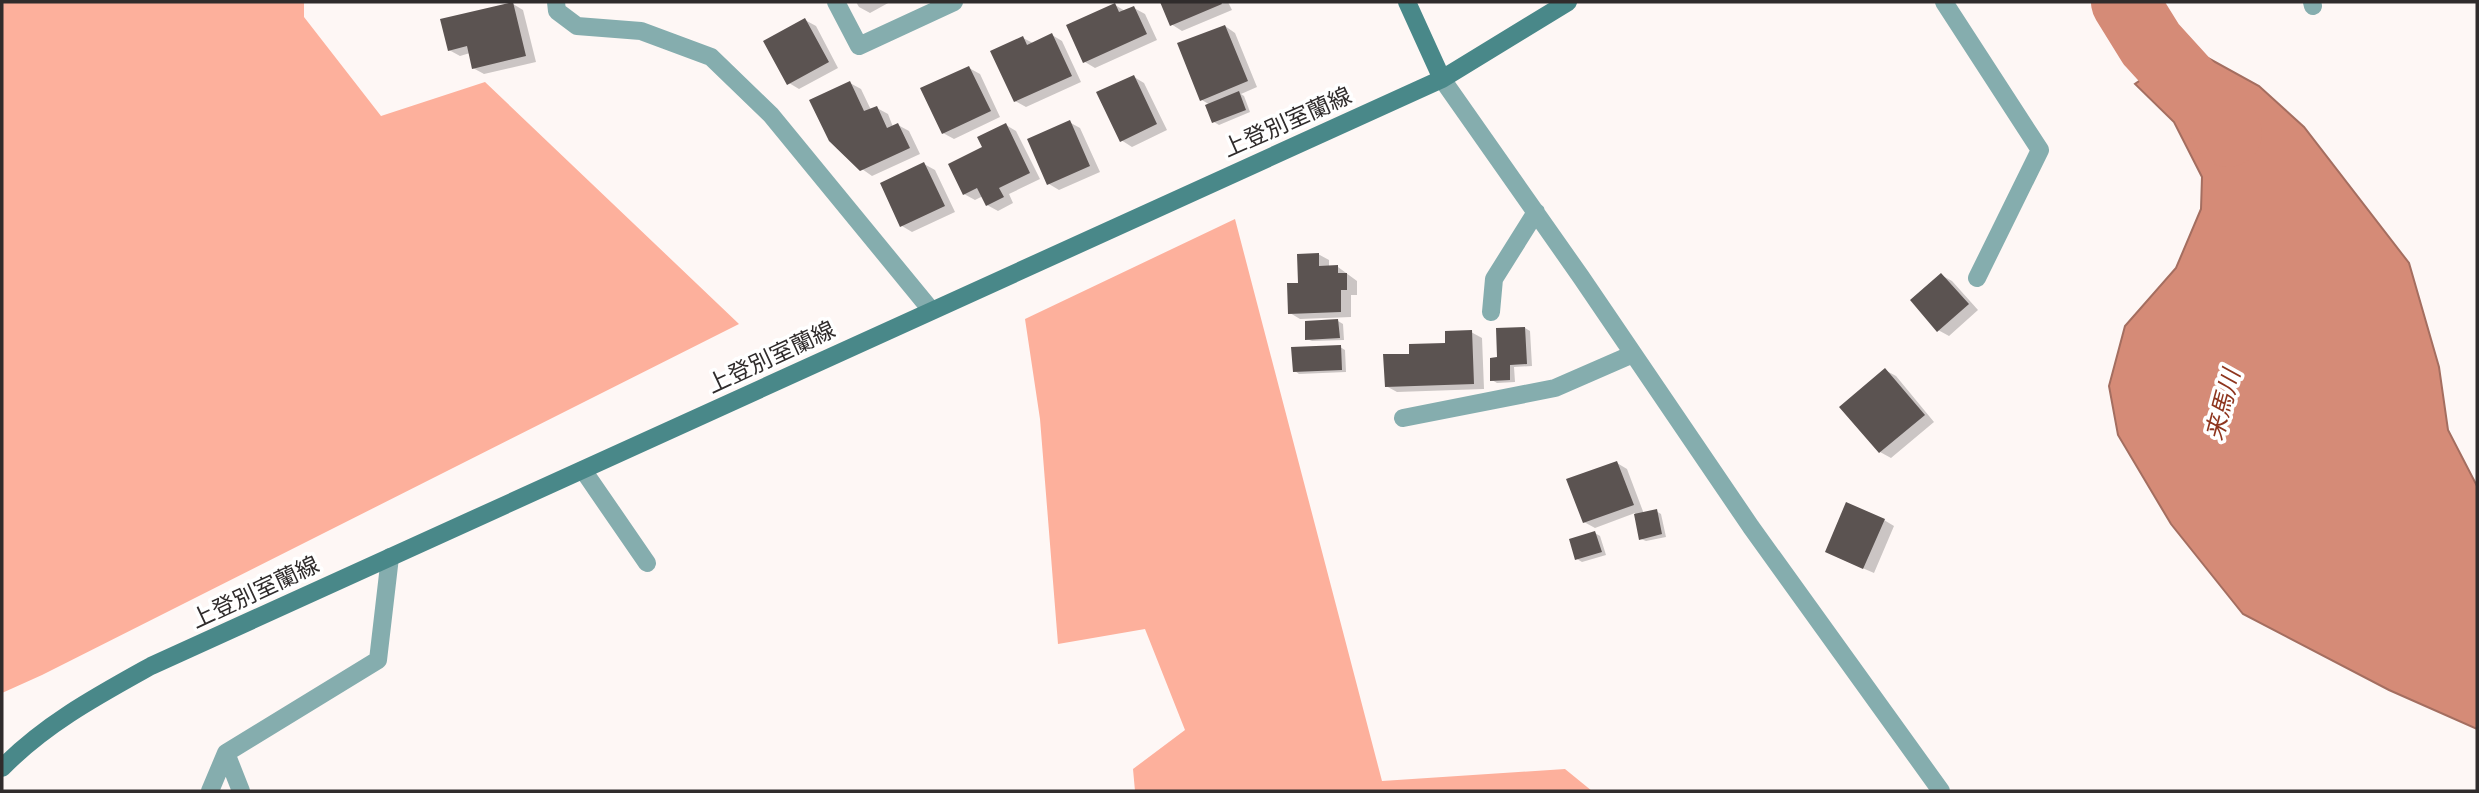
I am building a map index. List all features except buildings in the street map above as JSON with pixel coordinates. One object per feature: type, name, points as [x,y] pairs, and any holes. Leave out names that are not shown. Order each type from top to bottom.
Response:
[{"type":"main road","points":[[1407,2],[1442,79]]},
{"type":"main road","name":"上登別室蘭線","points":[[2,768],[26,743],[76,707],[151,667],[1442,79],[1568,2]]},
{"type":"street","points":[[556,2],[557,11],[578,26],[640,31],[711,57],[771,115],[931,310]]},
{"type":"street","points":[[836,2],[859,46],[954,2]]},
{"type":"street","points":[[1944,2],[2040,150],[1978,278]]},
{"type":"street","points":[[1442,79],[1751,527],[1941,791]]},
{"type":"street","points":[[1491,312],[1494,279],[1536,212]]},
{"type":"street","points":[[1403,418],[1555,388],[1633,354]]},
{"type":"street","points":[[583,470],[647,563]]},
{"type":"street","points":[[210,791],[226,753],[378,660],[390,557]]},
{"type":"street","points":[[226,753],[241,791]]},
{"type":"shaded area","points":[[2,2],[304,2],[304,17],[381,116],[485,82],[739,324],[2,693]]},
{"type":"shaded area","points":[[1235,219],[1382,781],[1565,769],[1592,791],[1135,791],[1133,769],[1185,730],[1145,629],[1058,644],[1040,419],[1025,319]]},
{"type":"water","points":[[2188,47],[2259,86],[2304,127],[2409,263],[2439,367],[2448,430],[2477,486],[2477,729],[2389,690],[2243,614],[2171,524],[2118,435],[2109,386],[2125,326],[2176,268],[2201,209],[2202,177],[2174,122],[2135,84]]},
{"type":"waterway","name":"来馬川","points":[[2125,2],[2151,44],[2221,121],[2228,133]]}]
